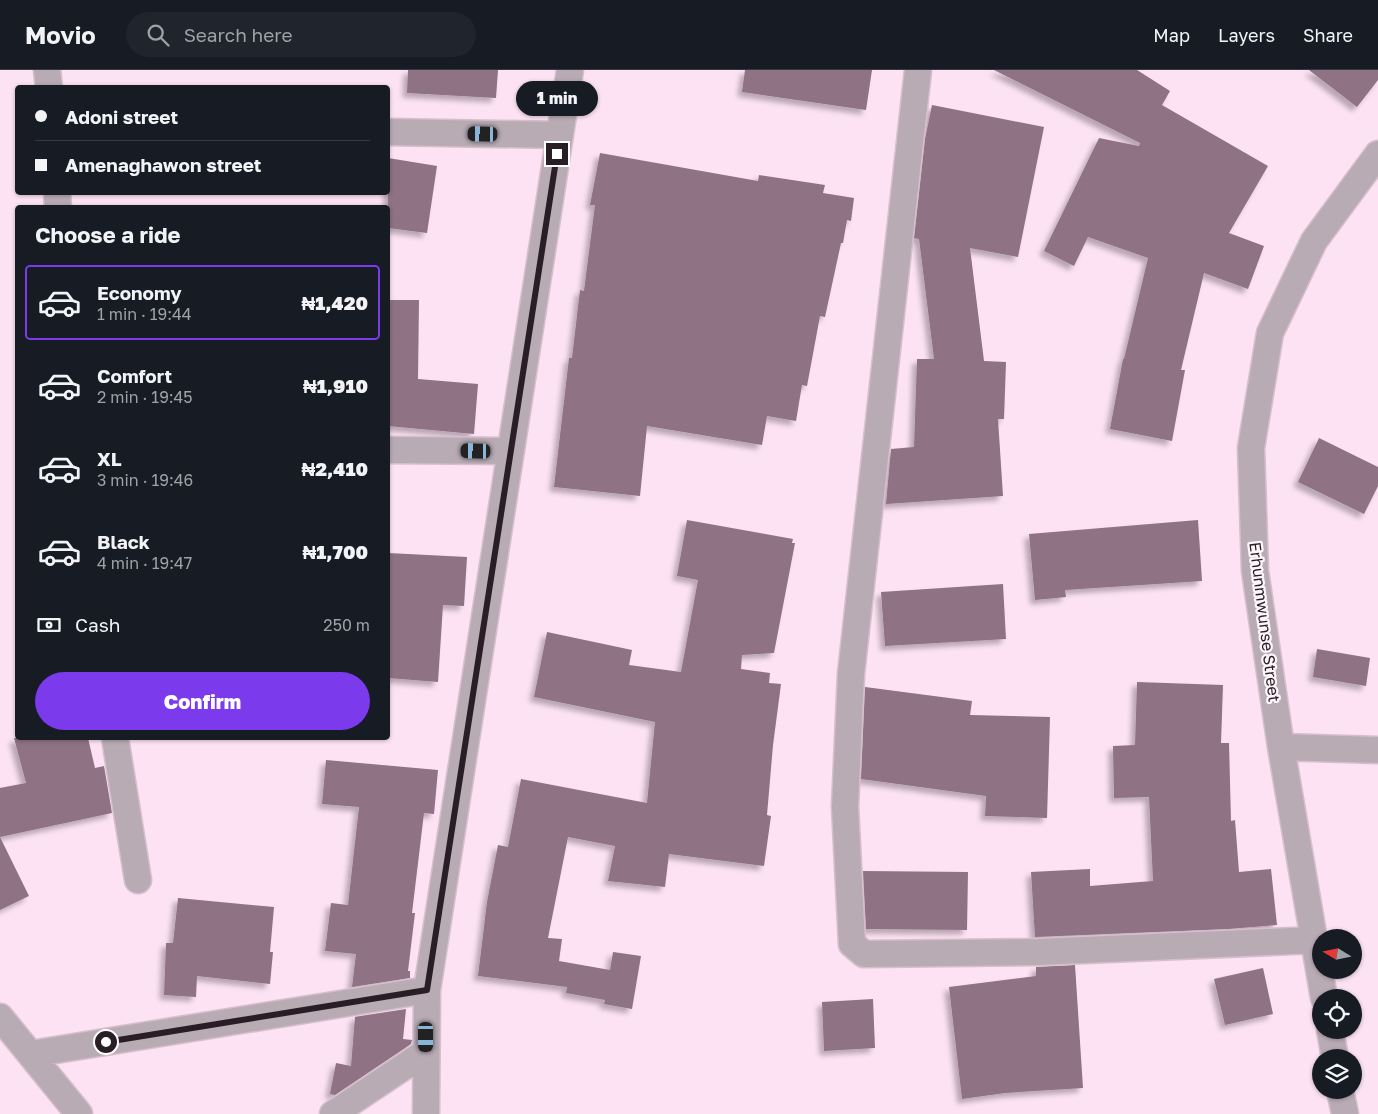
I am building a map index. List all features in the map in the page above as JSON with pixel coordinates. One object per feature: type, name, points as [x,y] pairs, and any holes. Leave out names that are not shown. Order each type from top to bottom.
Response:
[{"type":"street","points":[[47,70],[49,85]]},
{"type":"street","points":[[426,1114],[427,990],[570,70]]},
{"type":"street","points":[[918,70],[851,674],[845,808],[852,944],[864,954],[1038,952],[1312,940]]},
{"type":"street","points":[[390,132],[560,135]]},
{"type":"street","name":"Erhunmwunse Street","points":[[1313,929],[1281,747],[1255,571],[1251,448],[1270,334],[1314,240],[1378,154]]},
{"type":"street","points":[[390,450],[511,451]]},
{"type":"street","points":[[115,740],[138,880]]},
{"type":"street","points":[[1281,747],[1378,750]]},
{"type":"street","points":[[31,1054],[427,990]]},
{"type":"street","points":[[0,1017],[79,1114]]},
{"type":"street","points":[[333,1114],[426,1052]]},
{"type":"street","points":[[1342,1099],[1345,1114]]},
{"type":"building","points":[[408,70],[498,70],[496,98],[407,93]]},
{"type":"building","points":[[745,70],[872,70],[866,110],[742,92]]},
{"type":"building","points":[[994,70],[1137,70],[1170,91],[1162,105],[1268,166],[1229,233],[1264,246],[1248,289],[1204,273],[1181,370],[1185,370],[1172,441],[1110,429],[1123,359],[1148,258],[1088,237],[1074,266],[1044,251],[1099,138],[1139,146],[1140,143]]},
{"type":"building","points":[[1309,70],[1378,70],[1378,80],[1357,107]]},
{"type":"building","points":[[932,105],[1044,127],[1018,257],[970,248],[984,361],[1006,362],[1004,419],[998,419],[1003,496],[886,504],[891,449],[914,447],[917,359],[934,359],[919,239],[914,238],[925,139]]},
{"type":"building","points":[[600,153],[758,181],[759,175],[825,185],[823,193],[854,198],[851,221],[847,220],[825,317],[820,316],[807,386],[802,385],[796,421],[767,416],[762,445],[647,426],[640,496],[554,487],[569,358],[572,358],[580,290],[584,291],[595,205],[590,205]]},
{"type":"building","points":[[390,158],[437,166],[427,233],[390,228],[390,205],[388,205],[388,195],[390,195]]},
{"type":"building","points":[[390,300],[419,300],[418,379],[478,384],[474,434],[390,426]]},
{"type":"building","points":[[1319,438],[1378,467],[1378,486],[1364,514],[1298,482]]},
{"type":"building","points":[[687,520],[793,539],[792,543],[795,543],[774,653],[742,655],[741,669],[770,673],[769,683],[781,684],[767,815],[771,816],[764,866],[669,854],[665,887],[608,881],[615,846],[568,837],[548,938],[562,939],[559,961],[610,970],[613,952],[641,956],[632,1009],[604,1004],[605,1000],[566,993],[567,987],[478,976],[487,902],[498,845],[508,847],[521,779],[647,803],[655,722],[534,697],[547,632],[632,650],[629,665],[681,672],[698,580],[677,576]]},
{"type":"building","points":[[1198,520],[1202,581],[1065,590],[1066,597],[1035,600],[1029,534]]},
{"type":"building","points":[[390,553],[467,557],[464,606],[443,605],[438,682],[390,678]]},
{"type":"building","points":[[1003,584],[1006,639],[885,646],[881,592]]},
{"type":"building","points":[[1317,649],[1370,658],[1366,686],[1313,677]]},
{"type":"building","points":[[1137,682],[1223,685],[1221,743],[1229,743],[1231,821],[1235,820],[1239,872],[1271,869],[1277,925],[1228,929],[1035,937],[1031,872],[1090,869],[1090,886],[1153,881],[1149,797],[1114,798],[1113,746],[1135,745]]},
{"type":"building","points":[[865,687],[972,701],[970,715],[1050,717],[1047,818],[985,816],[986,796],[861,779]]},
{"type":"building","points":[[14,738],[15,740],[88,740],[95,768],[104,766],[112,813],[0,837],[0,788],[26,783]]},
{"type":"building","points":[[326,760],[438,770],[434,814],[424,813],[412,913],[415,913],[408,971],[410,971],[410,978],[352,987],[356,954],[325,951],[331,903],[348,905],[359,807],[322,804]]},
{"type":"building","points":[[0,837],[29,896],[0,910]]},
{"type":"building","points":[[863,871],[968,872],[967,930],[866,929]]},
{"type":"building","points":[[178,898],[274,907],[270,952],[273,952],[270,984],[197,976],[196,997],[164,995],[166,943],[173,943]]},
{"type":"building","points":[[1075,965],[1083,1088],[1005,1093],[962,1099],[949,987],[1036,976],[1036,967]]},
{"type":"building","points":[[1263,968],[1273,1014],[1225,1025],[1214,979]]},
{"type":"building","points":[[873,999],[875,1048],[824,1051],[822,1002]]},
{"type":"building","points":[[406,1009],[403,1039],[412,1040],[411,1044],[335,1095],[330,1094],[336,1063],[351,1066],[354,1017]]},
{"type":"route","points":[[106,1042],[427,990],[557,154]]}]
